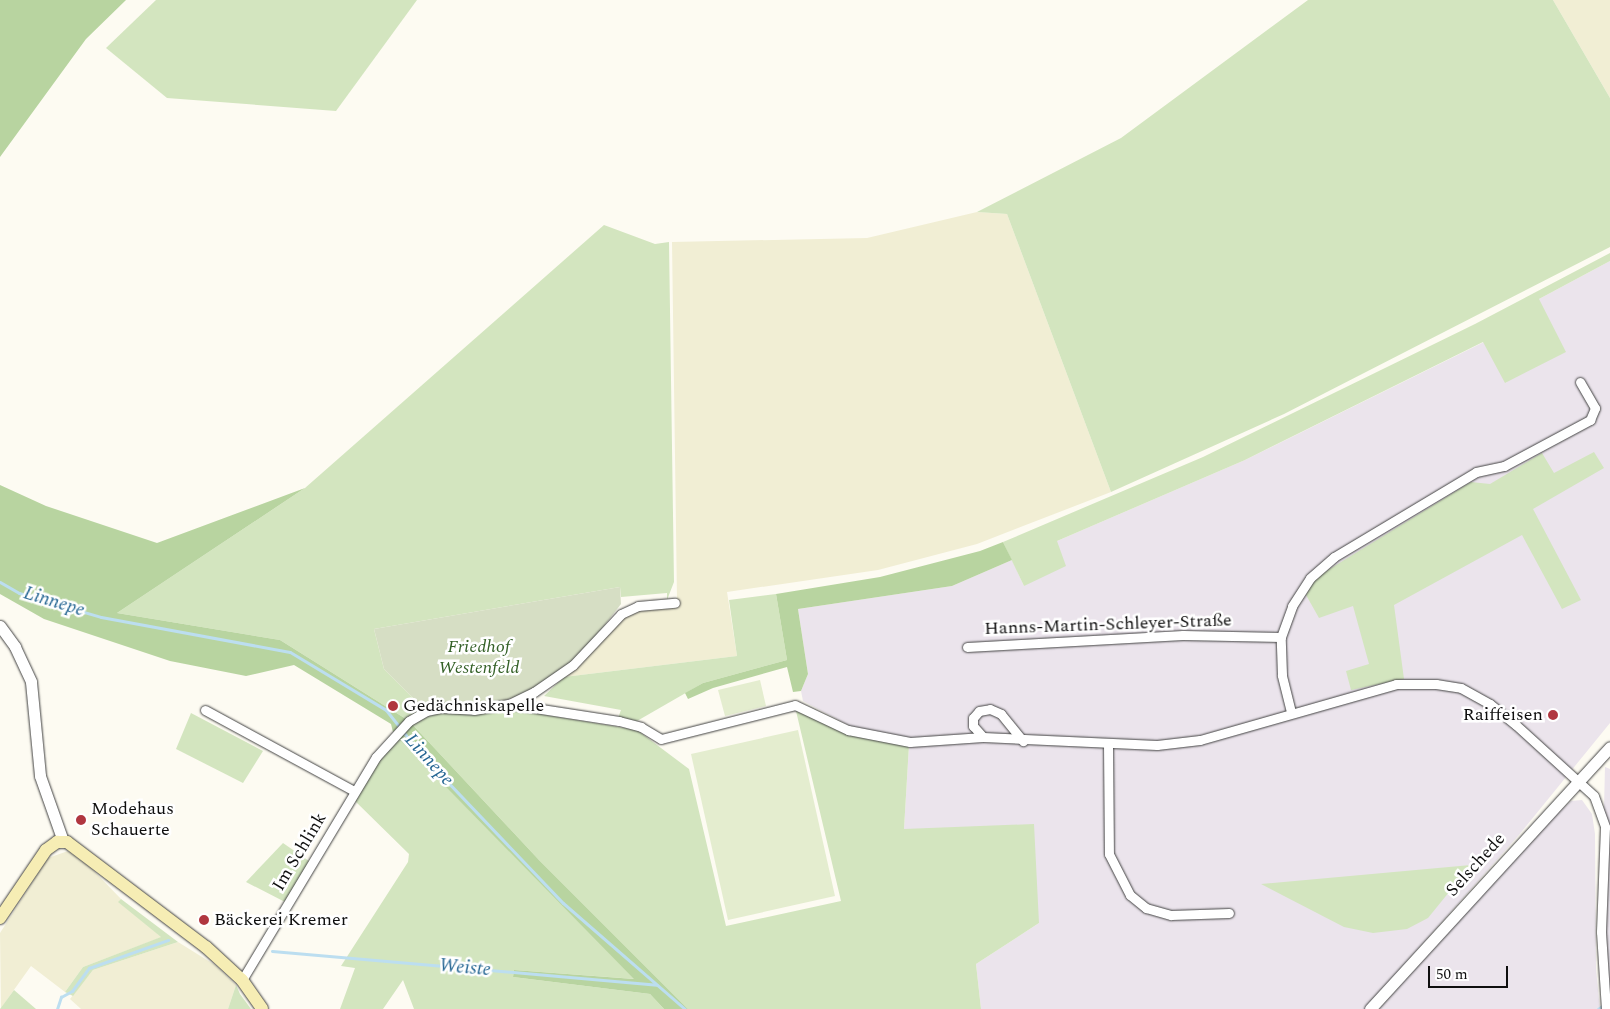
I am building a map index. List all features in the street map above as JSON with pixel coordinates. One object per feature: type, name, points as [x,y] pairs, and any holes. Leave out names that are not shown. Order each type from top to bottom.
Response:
[{"type":"main road","points":[[0,918],[57,843],[206,947],[242,980],[262,1009]]},
{"type":"street","points":[[1291,712],[1282,675],[1281,637],[1292,606],[1310,578],[1334,557],[1476,472],[1504,466],[1590,420],[1595,408],[1580,382]]},
{"type":"street","name":"Im Schlink","points":[[242,980],[354,791],[394,734],[409,721],[426,711],[442,708],[474,710],[509,704],[534,692],[573,665],[622,614],[638,606],[675,603]]},
{"type":"street","points":[[0,626],[15,647],[31,682],[40,776],[57,843]]},
{"type":"street","name":"Hanns-Martin-Schleyer-Straße","points":[[966,647],[1184,635],[1281,637]]},
{"type":"street","points":[[509,704],[619,721],[641,727],[662,739],[795,705],[848,730],[910,742],[983,737],[1023,741],[1157,745],[1200,740],[1291,712],[1396,684],[1436,684],[1461,688],[1490,704],[1516,725],[1576,782],[1594,796],[1605,827],[1601,932],[1606,1009]]},
{"type":"street","points":[[983,737],[973,726],[973,718],[978,710],[990,709],[1001,714],[1023,741]]},
{"type":"street","points":[[205,710],[354,791]]},
{"type":"street","points":[[1108,744],[1109,854],[1130,895],[1146,908],[1171,916],[1228,913]]},
{"type":"street","name":"Selschede","points":[[1370,1009],[1610,747]]},
{"type":"shaded area","points":[[1553,0],[1610,0],[1610,98]]},
{"type":"shaded area","points":[[977,212],[1007,214],[1111,492],[977,544],[878,570],[727,592],[737,656],[564,677],[628,613],[657,608],[677,600],[672,242],[867,238]]},
{"type":"shaded area","points":[[1610,261],[1610,723],[1518,836],[1365,1009],[981,1009],[976,964],[1039,923],[904,829],[909,745],[852,727],[803,701],[801,691],[808,674],[798,609],[952,586],[1012,560],[1024,586],[1057,541],[1245,460],[1484,342],[1506,383],[1539,299]]},
{"type":"shaded area","points":[[1605,767],[1610,769],[1610,1000],[1601,932]]},
{"type":"shaded area","points":[[1582,800],[1592,814],[1595,834],[1596,969],[1600,1009],[1379,1009],[1540,829],[1571,801]]},
{"type":"shaded area","points":[[68,851],[92,869],[121,899],[119,902],[162,937],[83,967],[65,992],[31,966],[1,1008],[0,933],[48,858]]},
{"type":"shaded area","points":[[178,942],[215,965],[236,985],[228,1009],[81,1009],[70,999],[93,970]]},
{"type":"green space","points":[[0,0],[126,0],[86,39],[0,157]]},
{"type":"green space","points":[[156,0],[417,0],[336,111],[167,98],[106,48]]},
{"type":"green space","points":[[1308,0],[1553,0],[1610,98],[1610,247],[1284,414],[1111,492],[1007,214],[977,212],[1121,138]]},
{"type":"green space","points":[[604,225],[655,244],[669,242],[674,582],[667,600],[667,593],[621,597],[620,587],[374,629],[384,669],[424,709],[406,719],[280,640],[117,613],[305,488]]},
{"type":"green space","points":[[1610,253],[1610,261],[1539,299],[1566,352],[1505,383],[1483,342],[1245,460],[1057,541],[1066,566],[1024,586],[1003,542],[1203,457],[1475,324]]},
{"type":"green space","points":[[1594,452],[1604,468],[1533,509],[1581,600],[1562,609],[1522,535],[1394,605],[1404,679],[1351,690],[1346,671],[1369,664],[1353,606],[1319,618],[1306,595],[1315,578],[1471,482],[1490,484],[1542,453],[1554,473]]},
{"type":"green space","points":[[0,485],[46,506],[157,543],[305,488],[117,613],[280,640],[406,719],[393,732],[391,724],[294,665],[246,676],[170,661],[44,619],[0,594]]},
{"type":"green space","points":[[1003,542],[1012,560],[952,586],[798,609],[808,674],[801,691],[793,692],[787,667],[713,688],[688,699],[685,693],[703,683],[787,660],[776,594],[880,577],[980,551]]},
{"type":"green space","name":"Friedhof Westenfeld","points":[[620,587],[621,604],[582,654],[538,687],[515,697],[494,704],[424,709],[384,669],[374,629]]},
{"type":"green space","points":[[776,594],[787,660],[703,683],[637,721],[618,718],[621,710],[544,696],[564,677],[737,656],[729,600]]},
{"type":"green space","points":[[760,680],[766,706],[725,716],[718,690]]},
{"type":"green space","points":[[504,708],[637,730],[689,769],[726,926],[841,901],[796,711],[909,745],[904,829],[1034,824],[1039,923],[976,964],[981,1009],[688,1009],[539,860],[411,723],[441,712]]},
{"type":"green space","points":[[191,713],[263,751],[243,783],[176,749]]},
{"type":"green space","points":[[411,723],[539,860],[688,1009],[664,1009],[650,994],[513,977],[514,970],[634,979],[396,736]]},
{"type":"green space","points":[[798,730],[835,896],[728,920],[691,754]]},
{"type":"green space","points":[[396,736],[635,979],[514,970],[513,977],[650,994],[664,1009],[414,1009],[403,980],[383,1009],[340,1009],[355,968],[341,966],[408,862],[409,854],[354,800]]},
{"type":"green space","points":[[283,843],[309,861],[285,902],[246,882]]},
{"type":"green space","points":[[1471,865],[1428,918],[1407,929],[1373,933],[1344,927],[1261,884]]},
{"type":"green space","points":[[121,899],[178,942],[93,970],[73,996],[65,992],[83,967],[161,937],[118,902]]},
{"type":"green space","points":[[236,985],[240,994],[251,1009],[228,1009]]},
{"type":"green space","points":[[14,990],[36,1009],[0,1009]]},
{"type":"waterway","name":"Linnepe","points":[[0,582],[19,593],[101,617],[290,652],[386,710],[420,753],[563,903],[685,1009]]},
{"type":"waterway","name":"Weiste","points":[[57,1009],[61,997],[72,991],[89,968],[168,940]]},
{"type":"waterway","name":"Weiste","points":[[272,951],[657,985]]},
{"type":"waterway","name":"Linnepe","points":[[1598,1009],[1610,1000]]},
{"type":"place","name":"Gedächniskapelle","points":[[393,706]]},
{"type":"place","name":"Raiffeisen","points":[[1553,715]]},
{"type":"place","name":"Modehaus Schauerte","points":[[81,820]]},
{"type":"place","name":"Bäckerei Kremer","points":[[204,920]]}]
